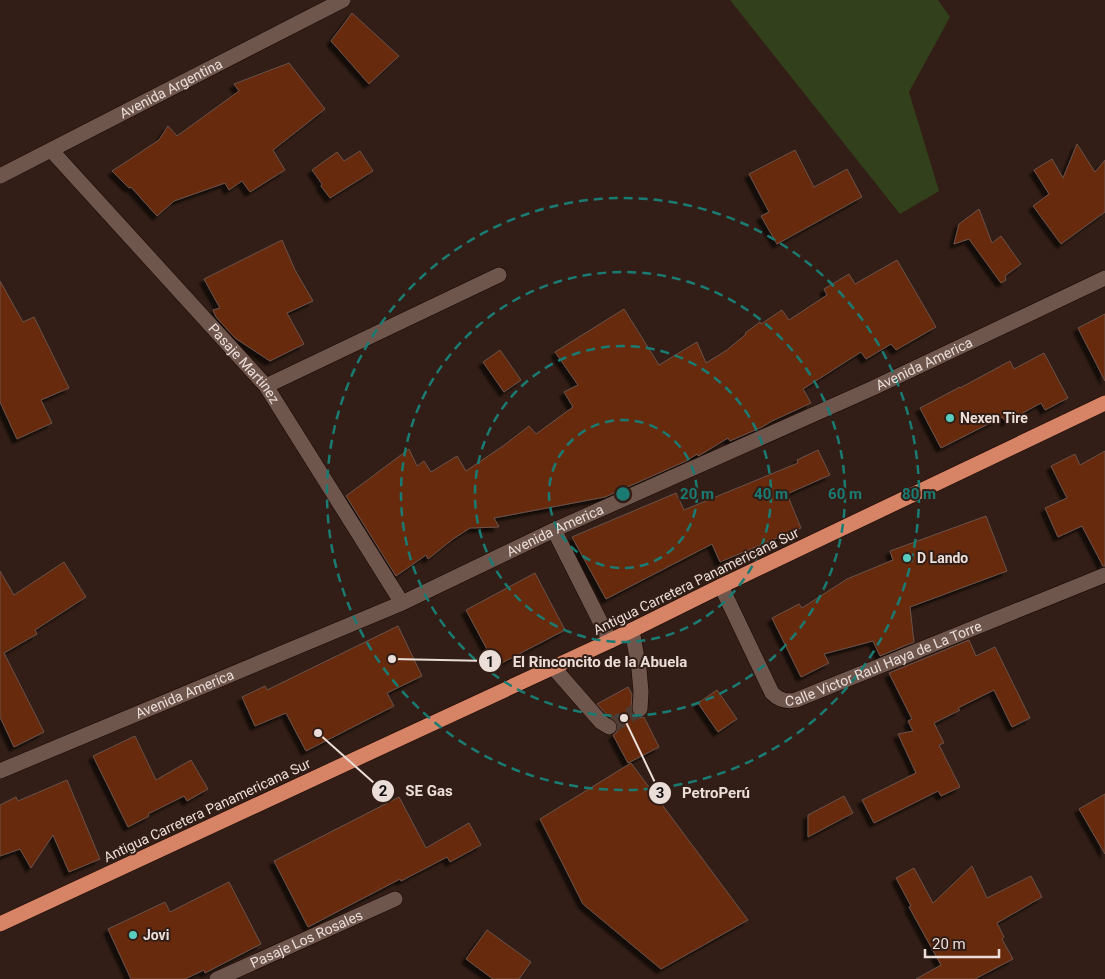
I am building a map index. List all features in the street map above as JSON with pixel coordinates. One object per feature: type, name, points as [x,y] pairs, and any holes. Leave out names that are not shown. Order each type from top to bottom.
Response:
[{"type":"highway","name":"Antigua Carretera Panamericana Sur","points":[[0,924],[610,641],[1105,403]]},
{"type":"street","name":"Avenida Argentina","points":[[0,176],[343,0]]},
{"type":"street","name":"Pasaje Martinez","points":[[51,150],[266,386],[402,603]]},
{"type":"street","points":[[266,386],[499,274]]},
{"type":"street","name":"Avenida America","points":[[0,771],[402,603],[554,530],[873,388],[1105,278]]},
{"type":"street","points":[[554,530],[610,641]]},
{"type":"street","name":"Calle Victor Raul Haya de La Torre","points":[[721,586],[772,693],[776,697],[790,701],[1105,575]]},
{"type":"street","points":[[632,630],[640,669],[640,709]]},
{"type":"street","points":[[554,667],[600,722],[609,727]]},
{"type":"street","name":"Pasaje Los Rosales","points":[[217,979],[395,899]]},
{"type":"green space","points":[[730,0],[938,0],[950,17],[909,92],[939,191],[900,214]]},
{"type":"building","points":[[352,13],[399,56],[369,84],[331,41]]},
{"type":"building","points":[[289,63],[325,109],[273,150],[285,170],[250,192],[242,181],[229,190],[225,183],[174,201],[157,216],[131,187],[129,188],[112,171],[159,140],[168,126],[177,136],[239,91],[234,84]]},
{"type":"building","points":[[1077,144],[1095,172],[1105,160],[1105,212],[1061,244],[1033,206],[1049,194],[1034,170],[1052,159],[1063,178]]},
{"type":"building","points":[[795,150],[814,187],[847,169],[862,197],[777,244],[761,216],[769,212],[749,174]]},
{"type":"building","points":[[360,151],[373,171],[330,198],[312,170],[337,152],[344,161]]},
{"type":"building","points":[[979,209],[992,243],[1001,236],[1021,264],[1005,276],[1006,280],[1001,283],[969,239],[954,244],[959,224]]},
{"type":"building","points":[[282,240],[295,270],[313,301],[287,313],[304,344],[270,361],[235,338],[216,317],[213,310],[220,308],[204,279]]},
{"type":"building","points":[[897,260],[936,327],[896,350],[891,344],[866,359],[861,352],[803,389],[811,403],[730,441],[728,438],[698,456],[697,454],[686,461],[605,497],[494,518],[499,527],[470,528],[428,559],[426,555],[396,576],[346,496],[409,449],[417,466],[424,461],[431,472],[457,456],[466,471],[529,426],[536,434],[573,407],[564,392],[578,385],[555,352],[624,309],[659,365],[697,342],[706,363],[727,350],[760,322],[761,324],[782,310],[789,320],[827,295],[824,289],[849,274],[855,284]]},
{"type":"building","points":[[0,281],[23,322],[34,317],[69,388],[41,400],[52,423],[17,439],[0,402]]},
{"type":"building","points":[[1105,314],[1105,381],[1078,328]]},
{"type":"building","points":[[500,350],[521,380],[504,392],[483,362]]},
{"type":"building","points":[[1044,353],[1068,398],[1045,410],[1041,403],[1006,422],[1002,417],[941,448],[920,408],[1010,361],[1014,369]]},
{"type":"building","points":[[818,450],[830,475],[787,494],[801,528],[720,562],[712,544],[606,599],[572,537],[676,493],[684,510],[798,463],[797,460]]},
{"type":"building","points":[[1105,451],[1105,566],[1103,566],[1082,526],[1058,537],[1045,508],[1067,498],[1051,466],[1075,454],[1080,465]]},
{"type":"building","points":[[986,516],[1007,571],[910,607],[914,642],[880,656],[873,641],[824,654],[829,663],[801,677],[772,618],[799,604],[802,608],[847,579],[893,560],[890,551]]},
{"type":"building","points":[[64,562],[86,597],[35,630],[37,634],[4,653],[44,732],[14,747],[0,717],[0,571],[14,595]]},
{"type":"building","points":[[535,573],[565,630],[496,666],[466,610]]},
{"type":"building","points":[[398,626],[422,676],[387,693],[394,706],[306,751],[286,713],[255,726],[242,697],[265,686],[267,690]]},
{"type":"building","points":[[969,640],[976,656],[995,647],[1030,718],[1012,727],[994,690],[958,708],[960,710],[934,723],[944,743],[939,745],[960,787],[941,796],[938,791],[874,823],[862,800],[916,773],[898,734],[913,731],[908,721],[912,719],[889,673]]},
{"type":"building","points":[[628,687],[632,694],[632,714],[634,717],[644,717],[659,747],[628,763],[613,735],[617,732],[617,723],[597,704]]},
{"type":"building","points":[[717,690],[737,719],[718,732],[698,703]]},
{"type":"building","points":[[135,736],[156,780],[191,760],[208,789],[187,801],[184,796],[148,814],[149,816],[128,827],[93,756]]},
{"type":"building","points":[[631,763],[748,920],[661,969],[583,904],[540,819]]},
{"type":"building","points":[[67,780],[100,859],[69,872],[53,835],[31,868],[20,849],[0,856],[0,805],[16,797],[18,801]]},
{"type":"building","points":[[1105,794],[1105,854],[1079,809]]},
{"type":"building","points":[[844,796],[853,813],[808,837],[808,815]]},
{"type":"building","points":[[399,797],[426,848],[469,823],[481,845],[450,862],[447,857],[401,881],[400,879],[308,927],[274,861]]},
{"type":"building","points":[[972,866],[987,898],[1031,876],[1042,897],[997,923],[1004,937],[1002,939],[1013,959],[975,979],[916,979],[941,965],[909,907],[911,906],[896,878],[914,868],[933,903]]},
{"type":"building","points":[[229,882],[261,944],[205,973],[204,970],[185,979],[131,979],[108,929],[165,902],[170,912]]},
{"type":"building","points":[[487,930],[531,962],[519,979],[493,979],[466,959]]},
{"type":"tunnel","points":[[609,727],[640,709]]},
{"type":"place","name":"Nexen Tire","points":[[950,418]]},
{"type":"place","name":"D Lando","points":[[907,558]]},
{"type":"place","name":"El Rinconcito de la Abuela","points":[[392,659]]},
{"type":"place","name":"PetroPerú","points":[[624,718]]},
{"type":"place","name":"SE Gas","points":[[318,733]]},
{"type":"place","name":"Jovi","points":[[133,935]]}]
